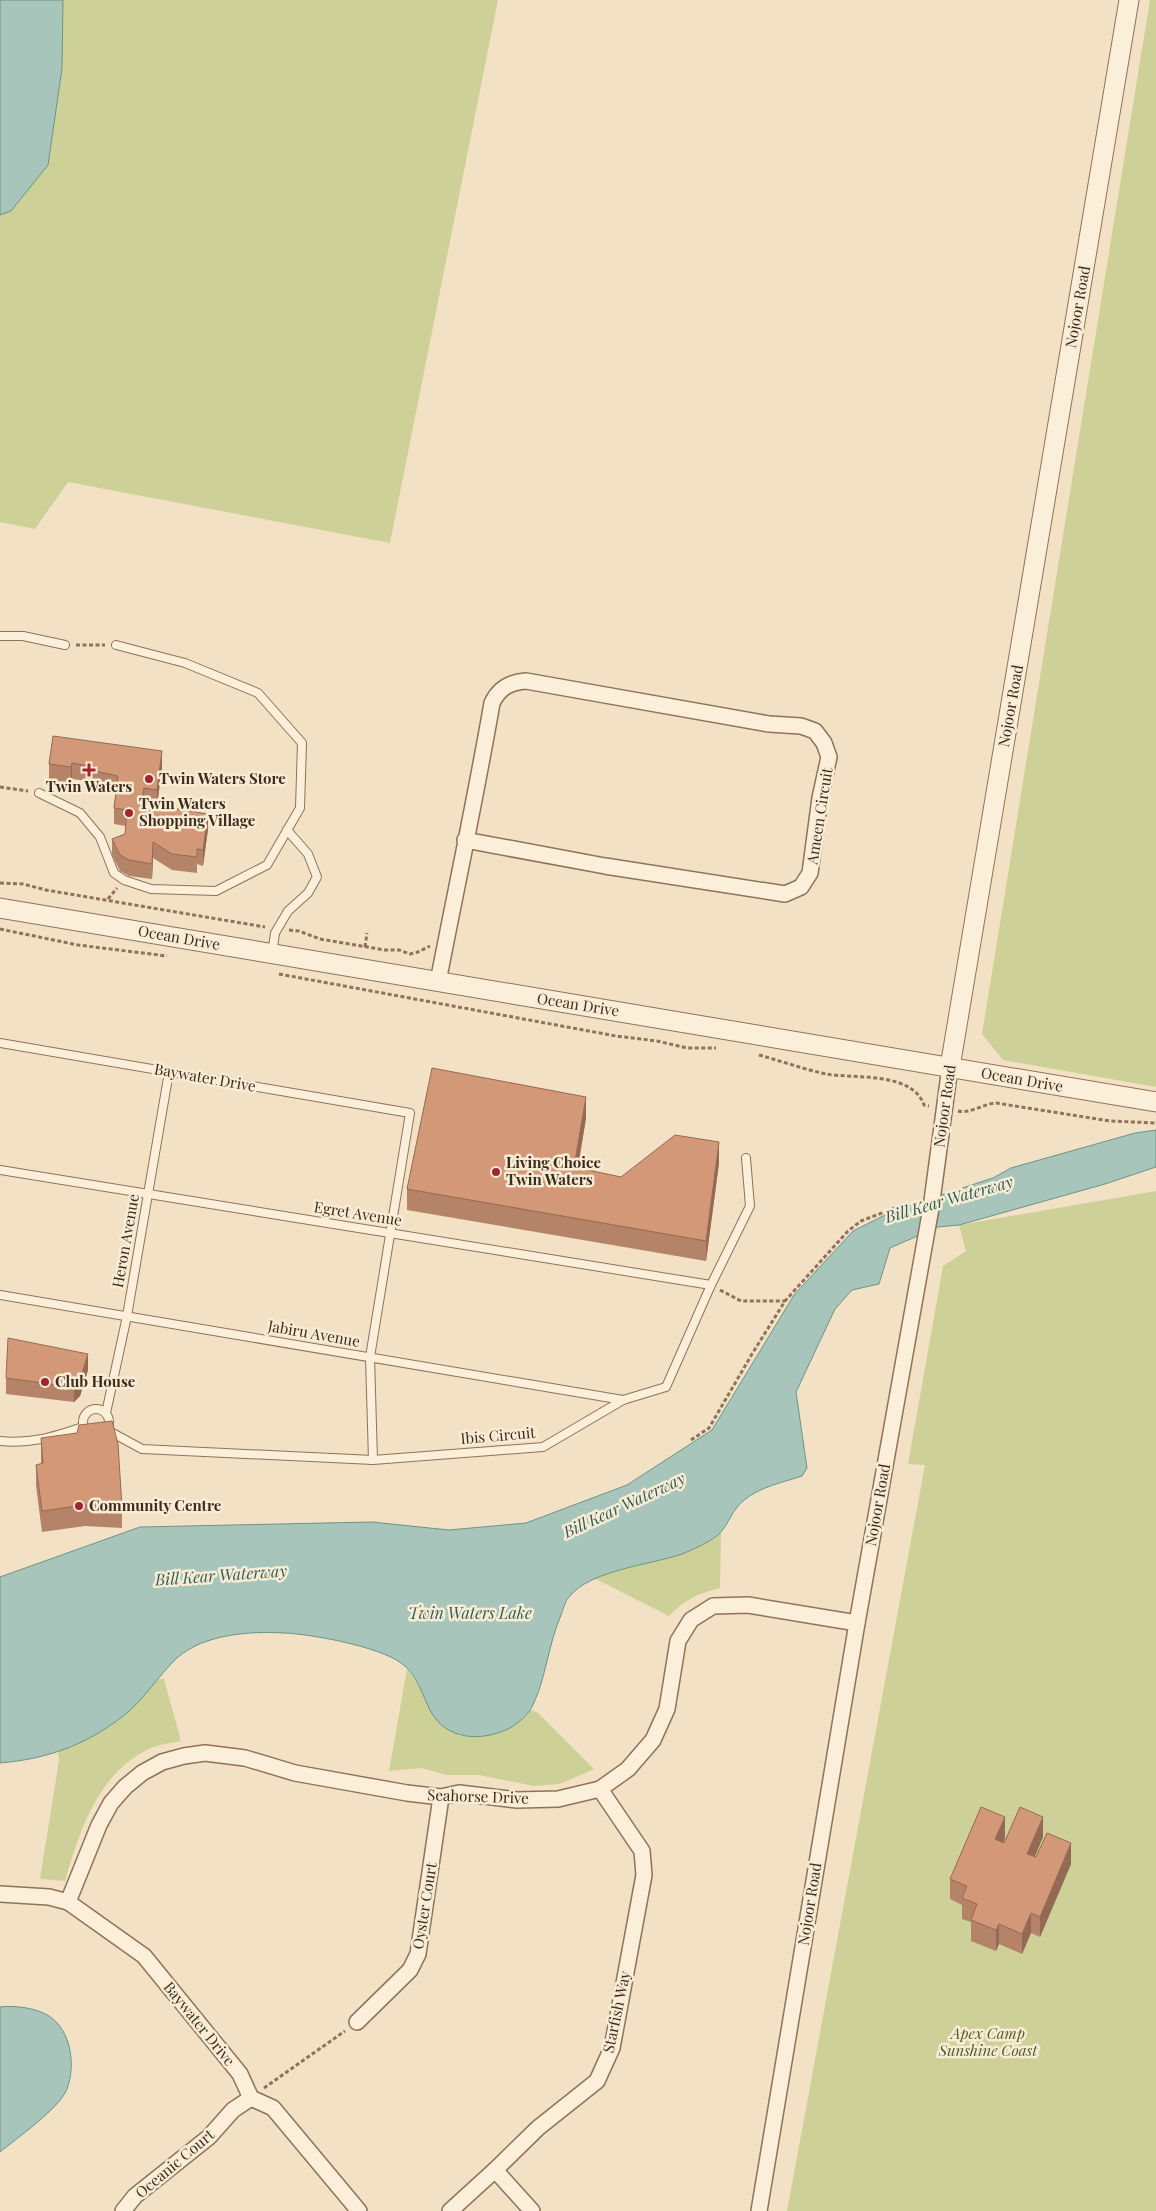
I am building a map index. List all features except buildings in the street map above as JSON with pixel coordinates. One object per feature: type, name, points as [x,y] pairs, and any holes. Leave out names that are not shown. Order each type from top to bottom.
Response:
[{"type":"street","name":"Nojoor Road","points":[[759,2211],[857,1623],[931,1208],[950,1068],[1129,0]]},
{"type":"street","name":"Ameen Circuit","points":[[438,982],[465,840],[476,792],[492,703],[495,695],[501,690],[516,682],[526,681],[769,724],[801,726],[815,731],[828,750],[828,764],[820,798],[810,873],[801,887],[785,894],[605,866],[465,840]]},
{"type":"street","name":"Ocean Drive","points":[[0,908],[1156,1102]]},
{"type":"street","name":"Seahorse Drive","points":[[68,1902],[99,1825],[111,1803],[124,1787],[142,1773],[162,1762],[205,1753],[245,1758],[295,1773],[408,1793],[441,1797],[459,1793],[517,1800],[558,1799],[600,1789],[628,1769],[653,1740],[667,1709],[678,1641],[691,1620],[714,1606],[748,1605],[857,1623]]},
{"type":"street","name":"Starfish Way","points":[[450,2211],[538,2128],[597,2081],[612,2048],[644,1875],[642,1851],[600,1789]]},
{"type":"street","name":"Oyster Court","points":[[357,2022],[410,1970],[418,1954],[441,1797]]},
{"type":"street","name":"Baywater Drive","points":[[0,1894],[49,1897],[68,1902],[144,1956],[240,2074],[250,2098]]},
{"type":"street","points":[[250,2098],[273,2108],[359,2211]]},
{"type":"street","name":"Oceanic Court","points":[[123,2211],[135,2196],[210,2136],[233,2110],[250,2098]]},
{"type":"street","points":[[495,2170],[532,2211]]},
{"type":"lane","points":[[0,636],[23,636],[66,645]]},
{"type":"lane","points":[[39,793],[80,813],[100,837],[114,873],[124,880],[151,889],[216,891],[267,865],[300,808],[302,742],[258,693],[185,663],[116,645]]},
{"type":"lane","points":[[272,954],[275,933],[288,912],[308,893],[317,877],[308,854],[286,830]]},
{"type":"lane","name":"Baywater Drive","points":[[0,1043],[410,1114],[391,1233]]},
{"type":"lane","name":"Heron Avenue","points":[[106,1413],[127,1316],[169,1072]]},
{"type":"lane","name":"Ibis Circuit","points":[[107,1430],[142,1449],[374,1460],[543,1447],[623,1400],[666,1386],[711,1285],[750,1206],[746,1158]]},
{"type":"lane","name":"Egret Avenue","points":[[0,1170],[711,1285]]},
{"type":"lane","points":[[374,1460],[370,1357],[391,1233]]},
{"type":"lane","name":"Jabiru Avenue","points":[[0,1295],[623,1400]]},
{"type":"lane","points":[[96,1409],[106,1413],[109,1420],[107,1430],[104,1433],[94,1435],[88,1433],[83,1427],[83,1417],[89,1410],[96,1409]]},
{"type":"lane","points":[[0,1441],[20,1443],[42,1440],[83,1427]]},
{"type":"path","points":[[66,645],[116,645]]},
{"type":"path","points":[[0,787],[39,793]]},
{"type":"path","points":[[0,883],[23,884],[46,890],[108,899],[239,924],[299,931],[320,939],[365,947],[399,950],[410,954],[418,952],[428,945],[445,949]]},
{"type":"path","points":[[0,929],[78,945],[172,956]]},
{"type":"path","points":[[365,947],[367,933]]},
{"type":"path","points":[[273,973],[616,1036],[657,1041],[687,1048],[718,1048]]},
{"type":"path","points":[[751,1053],[827,1074],[869,1077],[904,1084],[924,1105],[964,1113],[986,1104],[996,1103],[1110,1120],[1156,1123]]},
{"type":"path","points":[[691,1440],[709,1428],[785,1301],[854,1226],[861,1221],[908,1203]]},
{"type":"path","points":[[711,1285],[741,1301],[785,1301]]},
{"type":"path","points":[[250,2098],[357,2022]]},
{"type":"green space","points":[[0,0],[498,0],[390,543],[68,482],[35,529],[0,522]]},
{"type":"green space","points":[[1150,0],[1156,0],[1156,1087],[1003,1060],[982,1034]]},
{"type":"green space","name":"Apex Camp Sunshine Coast","points":[[1156,1191],[1156,2211],[787,2211],[925,1465],[908,1464],[943,1266],[966,1251],[959,1225]]},
{"type":"green space","points":[[721,1533],[720,1588],[692,1598],[669,1616],[594,1578],[706,1542]]},
{"type":"green space","points":[[407,1669],[423,1690],[431,1711],[460,1736],[499,1732],[514,1724],[531,1710],[538,1713],[594,1769],[560,1784],[534,1786],[479,1775],[447,1775],[421,1768],[389,1771]]},
{"type":"green space","points":[[158,1679],[164,1679],[181,1741],[151,1748],[117,1772],[104,1787],[94,1804],[77,1842],[65,1881],[40,1879],[59,1760],[58,1752],[91,1737],[123,1716]]},
{"type":"water","points":[[0,0],[63,0],[62,68],[48,165],[11,211],[0,215]]},
{"type":"water","name":"Twin Waters Lake","points":[[1156,1130],[1156,1167],[1105,1184],[959,1225],[938,1227],[890,1248],[879,1284],[852,1290],[835,1309],[796,1392],[807,1468],[802,1476],[760,1490],[744,1500],[733,1512],[721,1532],[703,1545],[669,1558],[606,1574],[591,1580],[579,1588],[564,1606],[553,1638],[541,1685],[532,1707],[522,1719],[510,1728],[499,1733],[477,1737],[455,1733],[445,1728],[430,1710],[419,1685],[407,1668],[391,1657],[378,1652],[345,1642],[311,1636],[284,1633],[242,1634],[214,1639],[188,1650],[170,1665],[130,1711],[93,1736],[49,1754],[0,1763],[0,1577],[140,1527],[372,1522],[449,1530],[526,1523],[627,1485],[712,1430],[794,1295],[853,1231],[895,1210],[993,1178],[1011,1168],[1135,1133]]},
{"type":"water","points":[[0,2007],[32,2009],[44,2013],[56,2022],[67,2039],[70,2049],[71,2069],[70,2080],[63,2097],[47,2114],[0,2152]]},
{"type":"place","name":"Twin Waters","points":[[89,770]]},
{"type":"place","name":"Twin Waters Store","points":[[149,779]]},
{"type":"place","name":"Twin Waters Shopping Village","points":[[129,813]]},
{"type":"place","name":"Living Choice Twin Waters","points":[[496,1172]]},
{"type":"place","name":"Club House","points":[[45,1382]]},
{"type":"place","name":"Community Centre","points":[[79,1506]]},
{"type":"water label","name":"Bill Kear Waterway","points":[[949,1199]]},
{"type":"water label","name":"Bill Kear Waterway","points":[[624,1505]]},
{"type":"water label","name":"Bill Kear Waterway","points":[[221,1575]]}]
